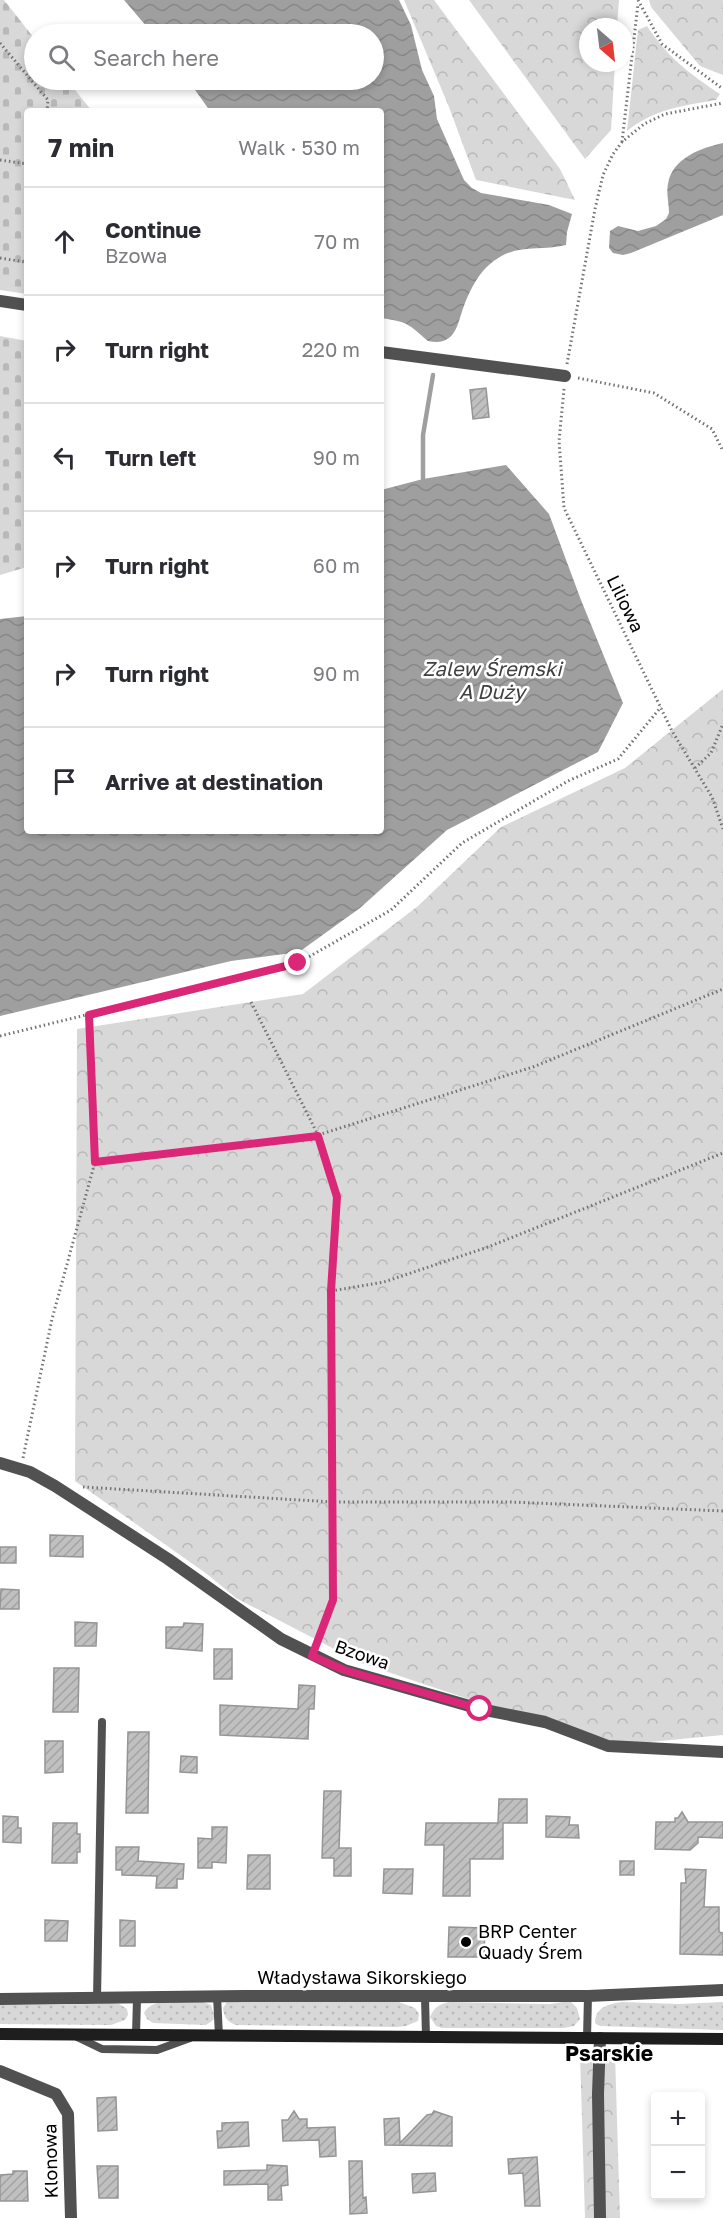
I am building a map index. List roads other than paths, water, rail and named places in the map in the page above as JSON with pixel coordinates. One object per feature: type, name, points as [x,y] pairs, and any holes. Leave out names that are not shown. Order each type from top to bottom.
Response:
[{"type":"main road","points":[[0,2034],[723,2039]]},
{"type":"street","points":[[0,301],[24,305]]},
{"type":"street","points":[[384,352],[565,376]]},
{"type":"street","name":"Bzowa","points":[[0,1463],[21,1469],[55,1485],[168,1558],[281,1639],[344,1670],[480,1709],[545,1722],[608,1746],[723,1752]]},
{"type":"street","name":"Władysława Sikorskiego","points":[[0,1999],[217,1996],[588,1996],[723,1989]]},
{"type":"street","points":[[594,2038],[598,2094],[600,2218]]},
{"type":"street","name":"Klonowa","points":[[0,2071],[56,2094],[68,2114],[70,2218]]},
{"type":"lane","points":[[97,1999],[102,1722]]},
{"type":"lane","points":[[217,1996],[219,2036]]},
{"type":"lane","points":[[588,1996],[594,2038]]},
{"type":"lane","points":[[424,1997],[426,2037]]},
{"type":"lane","points":[[136,1998],[136,2035]]},
{"type":"lane","points":[[70,2035],[102,2049],[157,2050],[198,2036]]},
{"type":"water","points":[[124,0],[399,0],[411,25],[422,70],[434,96],[437,119],[464,180],[481,193],[549,205],[572,214],[566,245],[518,250],[490,264],[472,287],[454,332],[445,340],[428,341],[407,325],[384,319],[384,108],[208,108],[195,90],[384,90],[384,24],[144,24]]},
{"type":"water","points":[[723,143],[723,215],[631,253],[623,255],[613,253],[609,248],[610,231],[618,226],[638,231],[656,226],[666,219],[669,213],[668,184],[675,167],[697,151]]},
{"type":"water","name":"Zalew Śremski A Duży","points":[[506,465],[549,514],[623,703],[598,752],[447,830],[360,908],[299,952],[231,961],[0,1016],[0,619],[24,616],[24,834],[384,834],[384,489],[423,479]]},
{"type":"waterway","points":[[423,479],[423,435],[433,375]]},
{"type":"place","name":"BRP Center Quady Śrem","points":[[466,1942]]},
{"type":"district","name":"Psarskie","points":[[609,2054]]}]
